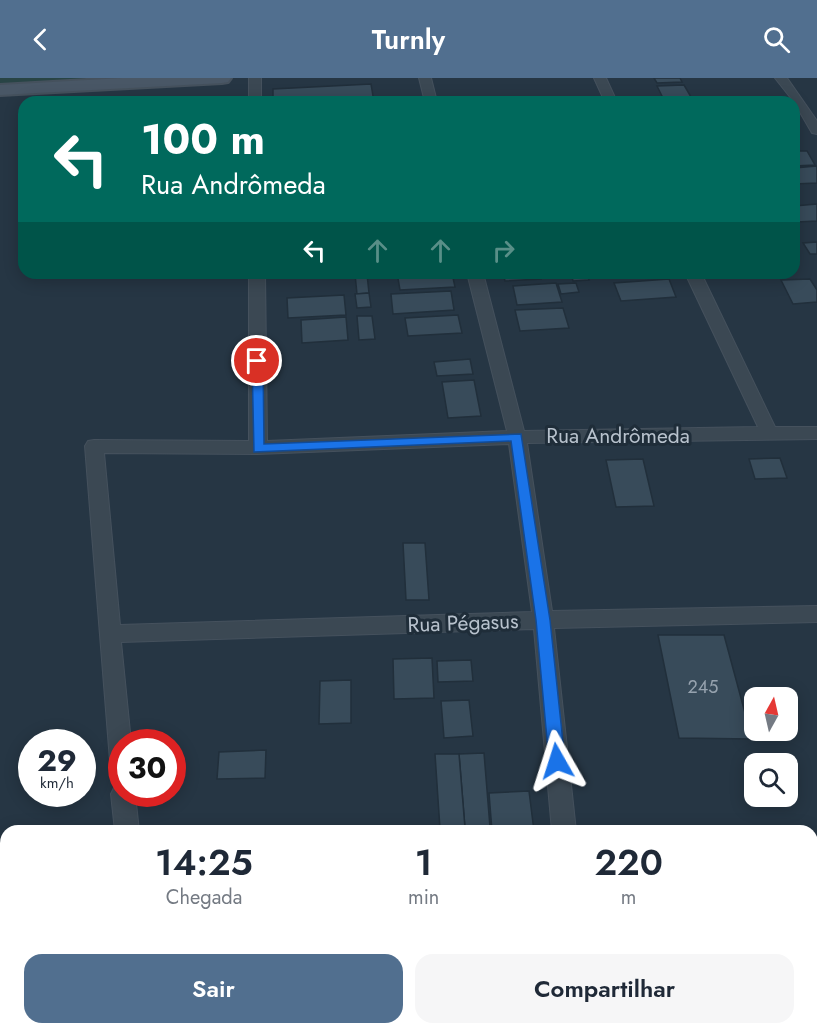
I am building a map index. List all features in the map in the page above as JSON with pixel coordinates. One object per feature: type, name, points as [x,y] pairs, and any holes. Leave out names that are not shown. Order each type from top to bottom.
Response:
[{"type":"main road","points":[[0,90],[222,78]]},
{"type":"street","points":[[255,78],[255,96]]},
{"type":"street","points":[[425,78],[430,96]]},
{"type":"street","points":[[600,78],[608,96]]},
{"type":"street","points":[[781,78],[793,96]]},
{"type":"street","points":[[800,105],[817,130]]},
{"type":"street","points":[[257,279],[258,448]]},
{"type":"street","points":[[477,279],[517,437],[543,620],[563,825]]},
{"type":"street","points":[[696,279],[770,435]]},
{"type":"street","name":"Rua Andrômeda","points":[[109,634],[94,446],[258,448],[517,437],[817,433]]},
{"type":"street","name":"Rua Pégasus","points":[[109,634],[817,614]]},
{"type":"street","points":[[109,634],[118,729]]},
{"type":"street","points":[[124,807],[126,825]]},
{"type":"green space","points":[[0,78],[168,78],[0,90]]},
{"type":"building","points":[[654,78],[680,78],[682,82],[657,83]]},
{"type":"building","points":[[371,84],[373,96],[273,96],[273,89]]},
{"type":"building","points":[[684,85],[690,96],[662,96],[657,86]]},
{"type":"building","points":[[800,151],[807,151],[815,165],[800,166]]},
{"type":"building","points":[[817,166],[817,183],[800,184],[800,167]]},
{"type":"building","points":[[817,204],[817,221],[800,222],[800,205]]},
{"type":"building","points":[[817,242],[817,254],[810,254],[803,243]]},
{"type":"building","points":[[356,279],[368,279],[369,293],[357,294]]},
{"type":"building","points":[[398,279],[453,279],[455,287],[400,290]]},
{"type":"building","points":[[504,279],[541,279],[505,281]]},
{"type":"building","points":[[572,279],[589,280],[573,281]]},
{"type":"building","points":[[669,279],[676,297],[621,301],[614,283]]},
{"type":"building","points":[[810,279],[817,290],[817,302],[793,304],[781,280]]},
{"type":"building","points":[[556,283],[562,302],[517,305],[513,286]]},
{"type":"building","points":[[576,283],[579,292],[561,294],[558,284]]},
{"type":"building","points":[[451,291],[454,310],[393,314],[391,294]]},
{"type":"building","points":[[369,293],[371,307],[357,308],[355,294]]},
{"type":"building","points":[[344,295],[346,315],[288,318],[287,298]]},
{"type":"building","points":[[563,308],[569,328],[520,331],[515,310]]},
{"type":"building","points":[[458,315],[462,333],[408,336],[405,318]]},
{"type":"building","points":[[357,316],[372,316],[375,339],[359,340]]},
{"type":"building","points":[[346,317],[348,340],[302,343],[301,320]]},
{"type":"building","points":[[470,359],[473,374],[437,376],[434,362]]},
{"type":"building","points":[[474,380],[481,416],[448,418],[442,382]]},
{"type":"building","points":[[780,458],[787,478],[755,479],[749,459]]},
{"type":"building","points":[[643,459],[654,506],[616,507],[606,460]]},
{"type":"building","points":[[403,543],[425,543],[429,600],[406,600]]},
{"type":"building","points":[[658,635],[724,635],[744,709],[744,739],[679,738]]},
{"type":"building","points":[[432,658],[434,698],[394,699],[393,659]]},
{"type":"building","points":[[471,660],[473,681],[438,682],[437,661]]},
{"type":"building","points":[[351,680],[351,723],[319,724],[320,681]]},
{"type":"building","points":[[469,700],[473,736],[444,738],[441,701]]},
{"type":"building","points":[[266,750],[265,778],[217,779],[219,752]]},
{"type":"building","points":[[484,753],[490,825],[465,825],[459,754]]},
{"type":"building","points":[[435,754],[459,754],[465,825],[440,825]]},
{"type":"building","points":[[529,791],[533,825],[492,825],[489,793]]},
{"type":"route","points":[[257,361],[258,448],[517,437],[543,620],[557,761]]}]
